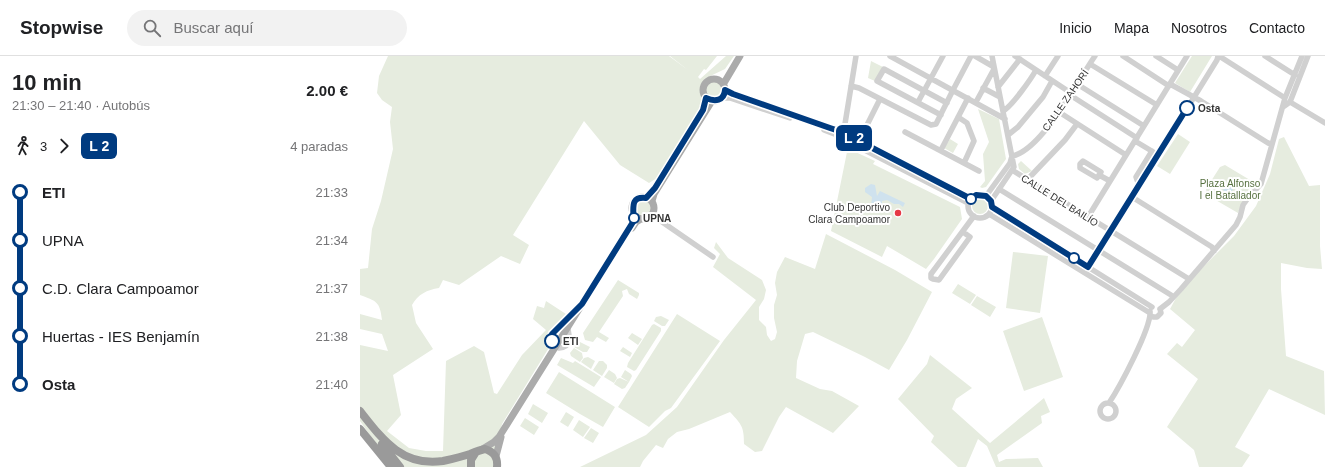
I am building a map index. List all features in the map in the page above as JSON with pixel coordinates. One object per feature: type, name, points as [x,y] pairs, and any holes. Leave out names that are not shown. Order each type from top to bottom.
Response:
[{"type":"highway","points":[[360,411],[383,440],[404,456],[416,460],[440,461],[479,451],[490,451],[496,456],[498,463],[497,467]]},
{"type":"highway","points":[[360,417],[400,467]]},
{"type":"highway","points":[[360,430],[366,442],[386,467]]},
{"type":"highway","points":[[360,430],[391,467]]},
{"type":"highway","points":[[471,467],[470,460],[479,451]]},
{"type":"main road","points":[[709,100],[722,98],[725,93],[723,84],[737,56]]},
{"type":"main road","points":[[723,84],[740,56]]},
{"type":"main road","points":[[709,100],[703,90],[706,82],[714,78],[723,84]]},
{"type":"main road","points":[[649,199],[654,194],[709,100]]},
{"type":"main road","points":[[496,456],[500,438],[633,222],[634,214],[632,207],[636,200],[639,198],[649,199]]},
{"type":"main road","points":[[479,451],[494,442],[499,436],[636,222],[652,215],[654,208],[649,199]]},
{"type":"main road","points":[[634,214],[641,219]]},
{"type":"street","points":[[856,56],[839,141],[847,141],[969,201]]},
{"type":"street","points":[[890,56],[1005,118]]},
{"type":"street","points":[[918,102],[943,56]]},
{"type":"street","points":[[851,86],[860,88],[931,125],[934,125],[941,115],[971,56]]},
{"type":"street","points":[[975,56],[994,68]]},
{"type":"street","points":[[986,196],[976,195],[969,201],[969,211],[974,216],[982,218],[989,214],[991,204],[1014,167],[992,56]]},
{"type":"street","points":[[1045,76],[1057,56]]},
{"type":"street","name":"CALLE ZAHORÍ","points":[[1012,156],[1020,154],[1040,136],[1059,112],[1095,56]]},
{"type":"street","points":[[1123,56],[1169,85],[1194,97],[1268,143],[1272,144]]},
{"type":"street","points":[[1156,56],[1178,70]]},
{"type":"street","points":[[1088,217],[1187,56]]},
{"type":"street","points":[[1088,267],[1132,198],[1217,60],[1218,56],[1285,98]]},
{"type":"street","points":[[1265,56],[1295,75]]},
{"type":"street","points":[[1146,329],[1153,324],[1161,313],[1160,309],[1169,302],[1236,225],[1246,202],[1261,184],[1285,98],[1302,56]]},
{"type":"street","points":[[1283,107],[1290,102],[1308,56]]},
{"type":"street","points":[[998,87],[1018,58],[1158,155]]},
{"type":"street","points":[[1090,64],[1157,105]]},
{"type":"street","points":[[976,102],[994,68]]},
{"type":"street","points":[[941,115],[877,81],[884,69],[947,103]]},
{"type":"street","points":[[1003,111],[1016,98],[1036,70]]},
{"type":"street","points":[[1008,135],[1018,127],[1043,97],[1052,81]]},
{"type":"street","points":[[723,84],[733,94],[840,132]]},
{"type":"street","points":[[1077,84],[1144,126]]},
{"type":"street","points":[[983,88],[1000,97]]},
{"type":"street","points":[[722,98],[730,98],[840,132],[848,131],[849,135],[859,141],[969,201]]},
{"type":"street","points":[[941,150],[968,98]]},
{"type":"street","points":[[859,141],[880,99]]},
{"type":"street","points":[[1290,102],[1325,123]]},
{"type":"street","points":[[1059,112],[1126,155]]},
{"type":"street","points":[[958,117],[967,123],[974,141],[964,162]]},
{"type":"street","points":[[1027,180],[1065,140],[1077,124]]},
{"type":"street","points":[[906,132],[979,171]]},
{"type":"street","points":[[847,141],[849,135]]},
{"type":"street","points":[[1140,184],[1136,177],[1152,151]]},
{"type":"street","points":[[986,196],[1010,163],[1012,156]]},
{"type":"street","name":"CALLE DEL BAILÍO","points":[[1012,170],[1189,279]]},
{"type":"street","points":[[1099,175],[1110,181]]},
{"type":"street","points":[[999,189],[1171,295]]},
{"type":"street","points":[[986,196],[991,204],[1088,267],[1151,312],[1154,317],[1157,317]]},
{"type":"street","points":[[1132,198],[1212,247],[1214,251]]},
{"type":"street","points":[[989,214],[1151,312]]},
{"type":"street","points":[[652,215],[713,257]]},
{"type":"street","points":[[962,232],[970,237],[939,280],[933,279],[931,274],[962,232],[974,216]]},
{"type":"street","points":[[1109,403],[1118,389],[1146,329],[1151,312],[1156,306],[1160,309]]},
{"type":"street","points":[[1116,409],[1112,404],[1103,404],[1100,413],[1104,418],[1110,419],[1113,417],[1116,412],[1118,389]]},
{"type":"green space","points":[[388,56],[669,56],[688,70],[670,56],[717,56],[706,70],[704,69],[698,77],[700,79],[726,56],[734,56],[725,69],[706,78],[701,84],[702,102],[697,116],[657,178],[649,183],[620,165],[584,121],[513,235],[529,245],[520,264],[501,256],[459,285],[443,280],[439,288],[423,293],[412,305],[416,323],[433,349],[393,375],[401,415],[387,431],[409,448],[426,451],[443,451],[446,361],[474,346],[484,352],[494,393],[497,394],[522,355],[546,330],[533,319],[537,306],[544,308],[546,301],[566,314],[555,325],[548,336],[550,346],[502,424],[499,437],[498,467],[397,467],[378,447],[360,421],[360,345],[388,351],[382,334],[360,329],[360,314],[382,320],[378,305],[370,299],[360,295],[360,269],[368,268],[372,229],[381,201],[393,149],[390,122],[392,107],[382,100],[377,93],[379,76]]},
{"type":"green space","points":[[1192,56],[1212,56],[1190,92],[1175,83]]},
{"type":"green space","points":[[871,61],[883,67],[875,81],[868,78]]},
{"type":"green space","points":[[711,82],[717,82],[722,87],[720,96],[717,98],[711,98],[706,93],[706,87]]},
{"type":"green space","points":[[978,109],[999,119],[1006,159],[986,187],[982,188],[980,187],[985,181],[983,154],[989,142]]},
{"type":"green space","points":[[1178,134],[1190,142],[1170,174],[1157,166]]},
{"type":"green space","points":[[1284,137],[1309,186],[1320,185],[1320,246],[1322,269],[1281,263],[1281,289],[1286,356],[1324,371],[1325,415],[1269,389],[1235,447],[1250,455],[1242,467],[1199,467],[1194,450],[1167,427],[1198,379],[1167,354],[1177,343],[1182,347],[1195,330],[1170,309],[1181,289],[1234,236],[1256,206],[1270,174],[1279,139]]},
{"type":"green space","points":[[950,139],[958,144],[953,153],[944,148]]},
{"type":"green space","name":"Club Deportivo Clara Campoamor","points":[[851,150],[875,161],[873,164],[960,207],[962,219],[926,269],[887,246],[882,257],[831,231],[847,152]]},
{"type":"green space","points":[[1021,161],[1032,171],[1025,174],[1019,169],[1018,164]]},
{"type":"green space","name":"Plaza Alfonso I el Batallador","points":[[1225,165],[1255,183],[1256,187],[1245,197],[1238,213],[1207,195],[1206,189],[1220,167]]},
{"type":"green space","points":[[977,198],[983,198],[988,203],[986,212],[983,214],[977,214],[972,209],[972,203]]},
{"type":"green space","points":[[640,200],[646,200],[651,205],[649,214],[646,216],[640,216],[635,211],[635,205]]},
{"type":"green space","points":[[826,234],[895,270],[932,292],[907,340],[889,370],[813,332],[805,334],[797,361],[796,378],[820,389],[832,391],[859,406],[833,433],[786,407],[779,417],[762,451],[755,452],[744,444],[742,426],[730,412],[689,429],[677,432],[668,439],[663,448],[656,445],[640,467],[580,467],[646,435],[677,407],[724,340],[756,300],[713,267],[720,254],[714,248],[716,242],[728,258],[762,280],[766,290],[764,299],[759,307],[759,320],[766,327],[767,335],[771,341],[775,339],[777,332],[774,318],[774,305],[777,295],[775,283],[777,272],[785,257],[815,269]]},
{"type":"green space","points":[[1013,252],[1048,256],[1040,313],[1006,308]]},
{"type":"green space","points":[[618,280],[639,293],[637,299],[629,294],[627,289],[622,291],[623,296],[599,332],[609,338],[606,342],[597,337],[593,342],[585,340],[583,333]]},
{"type":"green space","points":[[958,284],[976,295],[970,304],[952,293]]},
{"type":"green space","points":[[977,296],[996,307],[990,317],[971,305]]},
{"type":"green space","points":[[677,314],[720,341],[671,408],[665,411],[649,427],[618,407]]},
{"type":"green space","points":[[661,316],[669,320],[665,326],[662,326],[654,321],[656,317]]},
{"type":"green space","points":[[1042,317],[1063,377],[1024,391],[1003,331]]},
{"type":"green space","points":[[654,324],[661,328],[661,331],[634,371],[627,367],[628,363]]},
{"type":"green space","points":[[632,333],[642,339],[638,345],[628,338]]},
{"type":"green space","points":[[578,341],[590,347],[587,352],[583,352],[574,347]]},
{"type":"green space","points":[[623,347],[632,353],[630,357],[620,351]]},
{"type":"green space","points":[[574,348],[582,353],[583,358],[580,362],[571,356],[570,353]]},
{"type":"green space","points":[[930,355],[972,388],[956,399],[952,409],[990,443],[1044,398],[1050,412],[1041,416],[1042,423],[997,455],[999,462],[1006,459],[1038,458],[1043,467],[996,467],[987,446],[978,439],[966,467],[958,467],[931,442],[934,436],[898,399],[927,364]]},
{"type":"green space","points":[[588,357],[595,361],[591,369],[581,362],[584,358]]},
{"type":"green space","points":[[561,358],[573,363],[575,361],[601,377],[594,387],[557,365]]},
{"type":"green space","points":[[599,361],[603,361],[607,365],[607,368],[602,376],[593,370]]},
{"type":"green space","points":[[609,370],[615,374],[617,378],[614,383],[604,377]]},
{"type":"green space","points":[[625,370],[632,376],[629,382],[621,377]]},
{"type":"green space","points":[[559,372],[615,407],[603,427],[546,393]]},
{"type":"green space","points":[[620,378],[629,382],[625,388],[622,389],[614,384],[617,379]]},
{"type":"green space","points":[[533,404],[548,413],[542,423],[528,414]]},
{"type":"green space","points":[[566,412],[574,417],[568,427],[560,422]]},
{"type":"green space","points":[[525,418],[539,427],[534,435],[520,426]]},
{"type":"green space","points":[[579,420],[590,427],[583,437],[573,430]]},
{"type":"green space","points":[[591,428],[599,433],[593,443],[584,438]]},
{"type":"water","points":[[1226,183],[1230,183],[1232,184],[1232,192],[1226,193],[1223,190],[1223,186]]},
{"type":"water","points":[[871,184],[875,185],[877,196],[880,191],[905,203],[903,207],[887,200],[882,201],[882,203],[885,204],[882,208],[877,209],[871,206],[872,197],[865,192],[865,188]]},
{"type":"bus line","points":[[552,341],[552,334],[582,304],[633,222],[634,214],[632,207],[634,203],[639,198],[646,198],[655,188],[703,110],[706,98],[712,101],[719,100],[724,96],[725,90],[839,131],[846,130],[851,137],[971,199],[973,196],[980,194],[986,196],[991,201],[992,207],[1088,267],[1187,108]]},
{"type":"place","name":"Osta","points":[[1187,108]]},
{"type":"place","name":"Club Deportivo Clara Campoamor","points":[[898,213]]},
{"type":"place","name":"UPNA","points":[[634,218]]},
{"type":"place","name":"ETI","points":[[552,341]]}]
